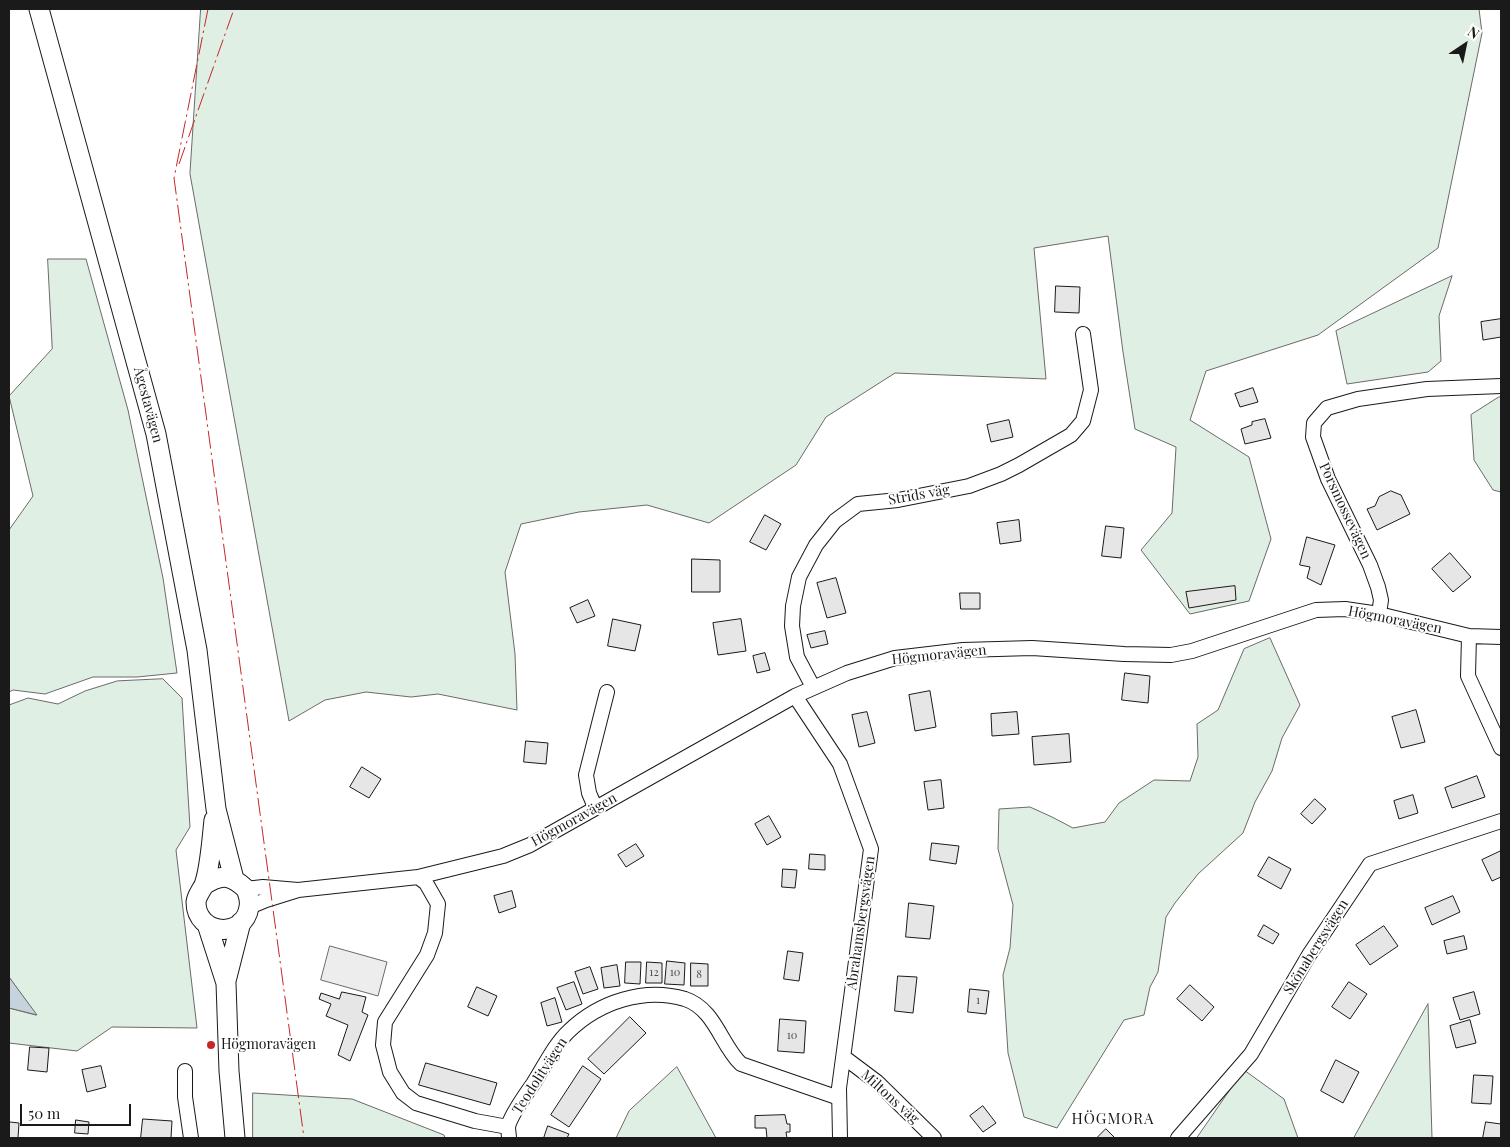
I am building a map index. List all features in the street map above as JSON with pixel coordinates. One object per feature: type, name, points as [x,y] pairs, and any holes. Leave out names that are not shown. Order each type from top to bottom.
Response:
[{"type":"main road","name":"Ågestavägen","points":[[39,9],[158,443],[197,650],[216,809],[240,884],[245,915],[226,983]]},
{"type":"main road","name":"Ågestavägen","points":[[216,809],[204,885],[196,901],[197,910],[207,924],[226,983],[229,1071],[235,1138]]},
{"type":"main road","points":[[204,885],[214,878],[224,876],[240,884]]},
{"type":"main road","points":[[207,924],[219,930],[232,929],[245,915]]},
{"type":"street","name":"Strids väg","points":[[813,687],[797,657],[792,626],[793,606],[799,577],[816,545],[835,521],[858,504],[898,500],[969,486],[1019,465],[1071,435],[1083,421],[1091,390],[1083,334]]},
{"type":"street","name":"Porsmossevägen","points":[[1379,614],[1381,600],[1378,587],[1358,539],[1328,480],[1313,437],[1314,423],[1327,408],[1358,399],[1427,389],[1501,386]]},
{"type":"street","name":"Högmoravägen","points":[[240,884],[298,890],[418,877],[503,856],[530,845],[595,807],[616,798],[697,750],[795,696],[847,672],[895,658],[963,650],[1032,648],[1171,655],[1192,651],[1316,610],[1345,609],[1379,614],[1469,636],[1501,637]]},
{"type":"street","points":[[1469,636],[1468,676],[1501,748]]},
{"type":"street","points":[[595,807],[589,793],[586,775],[607,692]]},
{"type":"street","name":"Abrahamsbergsvägen","points":[[795,696],[840,764],[871,849],[839,1088],[840,1138]]},
{"type":"street","name":"Skönabergsvägen","points":[[1178,1138],[1252,1054],[1308,955],[1370,864],[1501,821]]},
{"type":"street","points":[[418,877],[426,883],[438,904],[435,933],[427,955],[385,1022],[383,1045],[390,1072],[403,1093],[416,1103],[509,1133]]},
{"type":"street","name":"Högmoravägen","points":[[245,915],[266,900],[298,890]]},
{"type":"street","name":"Teodolitvägen","points":[[509,1133],[517,1108],[568,1031],[596,1009],[618,1000],[643,996],[666,995],[686,1000],[698,1006],[714,1023],[732,1055],[741,1064],[839,1098]]},
{"type":"street","name":"Miltons väg","points":[[844,1058],[877,1082],[934,1138]]},
{"type":"street","points":[[185,1071],[185,1097],[191,1138]]},
{"type":"green space","points":[[201,9],[1479,9],[1482,33],[1438,248],[1318,335],[1206,371],[1190,420],[1249,457],[1271,539],[1249,601],[1190,614],[1141,550],[1172,513],[1176,447],[1135,429],[1108,236],[1034,248],[1046,379],[895,373],[826,417],[796,465],[709,523],[647,505],[579,512],[521,524],[505,572],[515,654],[517,710],[438,694],[411,697],[366,692],[325,700],[289,721],[190,174]]},
{"type":"green space","points":[[48,259],[86,259],[128,410],[163,578],[177,673],[137,677],[93,677],[45,694],[13,690],[9,692],[9,530],[33,496],[9,396],[52,349]]},
{"type":"green space","points":[[1452,276],[1439,316],[1441,361],[1428,372],[1347,384],[1336,331]]},
{"type":"green space","points":[[1501,397],[1501,492],[1493,490],[1474,460],[1471,415]]},
{"type":"green space","points":[[1270,638],[1300,705],[1282,738],[1272,771],[1255,802],[1243,833],[1198,874],[1166,917],[1158,972],[1150,987],[1144,1015],[1124,1020],[1057,1128],[1024,1117],[1008,1053],[1003,975],[1010,948],[1013,905],[998,849],[999,809],[1030,807],[1073,828],[1105,822],[1119,803],[1154,780],[1190,781],[1198,757],[1197,724],[1218,710],[1244,649]]},
{"type":"green space","points":[[163,679],[182,698],[190,827],[176,850],[197,1028],[112,1027],[77,1051],[9,1043],[9,1008],[36,1015],[9,977],[9,705],[28,698],[58,704],[85,691],[117,681]]},
{"type":"green space","points":[[1428,1004],[1432,1138],[1354,1138]]},
{"type":"green space","points":[[677,1067],[716,1138],[616,1138],[629,1111]]},
{"type":"green space","points":[[1244,1070],[1284,1099],[1298,1138],[1197,1138]]},
{"type":"green space","points":[[253,1093],[352,1099],[444,1135],[445,1138],[253,1138]]},
{"type":"shaded area","points":[[330,946],[387,962],[378,996],[321,980]]},
{"type":"shaded area","points":[[9,977],[37,1015],[9,1008]]},
{"type":"building","points":[[1056,286],[1080,287],[1079,313],[1055,312]]},
{"type":"building","points":[[1501,319],[1501,337],[1483,340],[1481,322]]},
{"type":"building","points":[[1253,388],[1258,402],[1240,407],[1235,394]]},
{"type":"building","points":[[1265,419],[1271,438],[1245,444],[1241,429],[1252,425],[1252,422]]},
{"type":"building","points":[[1009,420],[1013,437],[991,442],[987,425]]},
{"type":"building","points":[[1391,491],[1401,495],[1410,514],[1377,530],[1367,509],[1375,506],[1379,497]]},
{"type":"building","points":[[765,515],[781,524],[766,550],[750,542]]},
{"type":"building","points":[[1019,520],[1021,541],[1000,544],[997,523]]},
{"type":"building","points":[[1106,526],[1124,528],[1121,558],[1102,556]]},
{"type":"building","points":[[1307,537],[1335,545],[1321,585],[1307,578],[1310,567],[1300,565]]},
{"type":"building","points":[[1450,553],[1471,577],[1453,592],[1432,569]]},
{"type":"building","points":[[692,559],[720,560],[720,592],[692,592]]},
{"type":"building","points":[[836,578],[846,613],[827,618],[817,583]]},
{"type":"building","points":[[1235,586],[1236,600],[1189,608],[1186,592]]},
{"type":"building","points":[[960,593],[980,593],[980,609],[961,609]]},
{"type":"building","points":[[588,600],[595,616],[577,623],[570,608]]},
{"type":"building","points":[[613,619],[641,625],[635,651],[608,646]]},
{"type":"building","points":[[741,619],[746,651],[718,655],[713,623]]},
{"type":"building","points":[[825,631],[828,644],[811,648],[807,635]]},
{"type":"building","points":[[765,653],[770,670],[757,673],[753,656]]},
{"type":"building","points":[[1125,673],[1150,676],[1148,703],[1122,700]]},
{"type":"building","points":[[930,691],[936,727],[915,731],[909,695]]},
{"type":"building","points":[[1416,710],[1425,742],[1401,748],[1392,717]]},
{"type":"building","points":[[867,712],[875,743],[859,747],[852,715]]},
{"type":"building","points":[[1017,712],[1019,734],[992,736],[991,714]]},
{"type":"building","points":[[1069,734],[1071,762],[1034,765],[1032,737]]},
{"type":"building","points":[[526,741],[548,743],[546,764],[524,762]]},
{"type":"building","points":[[362,767],[381,779],[369,798],[350,787]]},
{"type":"building","points":[[1477,776],[1485,797],[1452,808],[1445,788]]},
{"type":"building","points":[[941,780],[944,808],[928,810],[924,782]]},
{"type":"building","points":[[1413,795],[1418,813],[1399,819],[1394,801]]},
{"type":"building","points":[[1315,799],[1326,809],[1312,824],[1301,814]]},
{"type":"building","points":[[769,816],[781,837],[767,845],[755,824]]},
{"type":"building","points":[[932,843],[959,846],[956,864],[930,860]]},
{"type":"building","points":[[636,844],[644,856],[626,867],[618,855]]},
{"type":"building","points":[[1501,851],[1501,877],[1492,881],[1482,860]]},
{"type":"building","points":[[810,854],[825,855],[825,870],[809,869]]},
{"type":"building","points":[[1269,857],[1291,869],[1281,889],[1258,876]]},
{"type":"building","points":[[783,869],[797,870],[795,888],[782,887]]},
{"type":"building","points":[[512,891],[516,907],[499,913],[494,896]]},
{"type":"building","points":[[1453,896],[1460,912],[1432,925],[1425,908]]},
{"type":"building","points":[[909,903],[934,906],[930,939],[906,937]]},
{"type":"building","points":[[1264,925],[1279,934],[1273,944],[1258,936]]},
{"type":"building","points":[[1384,926],[1398,946],[1370,965],[1356,945]]},
{"type":"building","points":[[1464,936],[1467,949],[1447,954],[1444,941]]},
{"type":"building","points":[[788,951],[803,953],[799,981],[784,979]]},
{"type":"building","points":[[667,961],[685,963],[684,985],[665,984]]},
{"type":"building","points":[[626,962],[641,962],[640,984],[625,983]]},
{"type":"building","points":[[647,962],[662,963],[662,983],[646,983]]},
{"type":"building","points":[[691,963],[708,964],[708,986],[691,986]]},
{"type":"building","points":[[617,965],[620,986],[604,988],[601,968]]},
{"type":"building","points":[[590,967],[598,989],[583,994],[575,972]]},
{"type":"building","points":[[898,976],[917,977],[913,1013],[895,1011]]},
{"type":"building","points":[[574,982],[582,1004],[566,1010],[557,988]]},
{"type":"building","points":[[1349,982],[1367,994],[1350,1019],[1332,1007]]},
{"type":"building","points":[[1190,985],[1214,1007],[1202,1021],[1177,999]]},
{"type":"building","points":[[477,987],[497,996],[488,1016],[468,1007]]},
{"type":"building","points":[[970,989],[989,991],[986,1014],[968,1012]]},
{"type":"building","points":[[342,992],[366,997],[362,1012],[368,1015],[350,1061],[338,1055],[348,1025],[326,1016],[331,1004],[319,999],[321,993],[339,999]]},
{"type":"building","points":[[1474,992],[1480,1014],[1460,1020],[1453,998]]},
{"type":"building","points":[[555,998],[562,1022],[547,1026],[541,1003]]},
{"type":"building","points":[[630,1017],[646,1033],[604,1074],[588,1059]]},
{"type":"building","points":[[780,1019],[806,1021],[804,1053],[778,1051]]},
{"type":"building","points":[[1470,1020],[1476,1043],[1456,1048],[1450,1026]]},
{"type":"building","points":[[30,1047],[49,1048],[47,1072],[28,1070]]},
{"type":"building","points":[[1336,1060],[1359,1072],[1343,1103],[1321,1091]]},
{"type":"building","points":[[426,1063],[497,1083],[490,1105],[419,1085]]},
{"type":"building","points":[[101,1066],[106,1087],[87,1092],[82,1070]]},
{"type":"building","points":[[583,1066],[601,1079],[569,1127],[551,1115]]},
{"type":"building","points":[[1474,1075],[1493,1076],[1491,1104],[1472,1103]]},
{"type":"building","points":[[983,1106],[996,1123],[983,1132],[970,1116]]},
{"type":"building","points":[[785,1115],[787,1124],[790,1124],[790,1132],[786,1132],[787,1138],[767,1138],[766,1128],[755,1128],[755,1116]]},
{"type":"building","points":[[143,1119],[172,1121],[171,1138],[141,1138]]},
{"type":"building","points":[[76,1120],[89,1122],[88,1134],[75,1133]]},
{"type":"building","points":[[10,1122],[19,1123],[18,1138],[9,1138]]},
{"type":"building","points":[[1486,1122],[1501,1124],[1501,1138],[1483,1138]]},
{"type":"building","points":[[548,1126],[569,1134],[567,1138],[544,1138]]},
{"type":"building","points":[[1106,1129],[1115,1138],[1097,1138]]},
{"type":"power","points":[[208,9],[174,178],[304,1138]]},
{"type":"power","points":[[179,164],[234,9]]},
{"type":"place","name":"Högmoravägen","points":[[211,1045]]},
{"type":"district","name":"HÖGMORA","points":[[1113,1119]]}]
